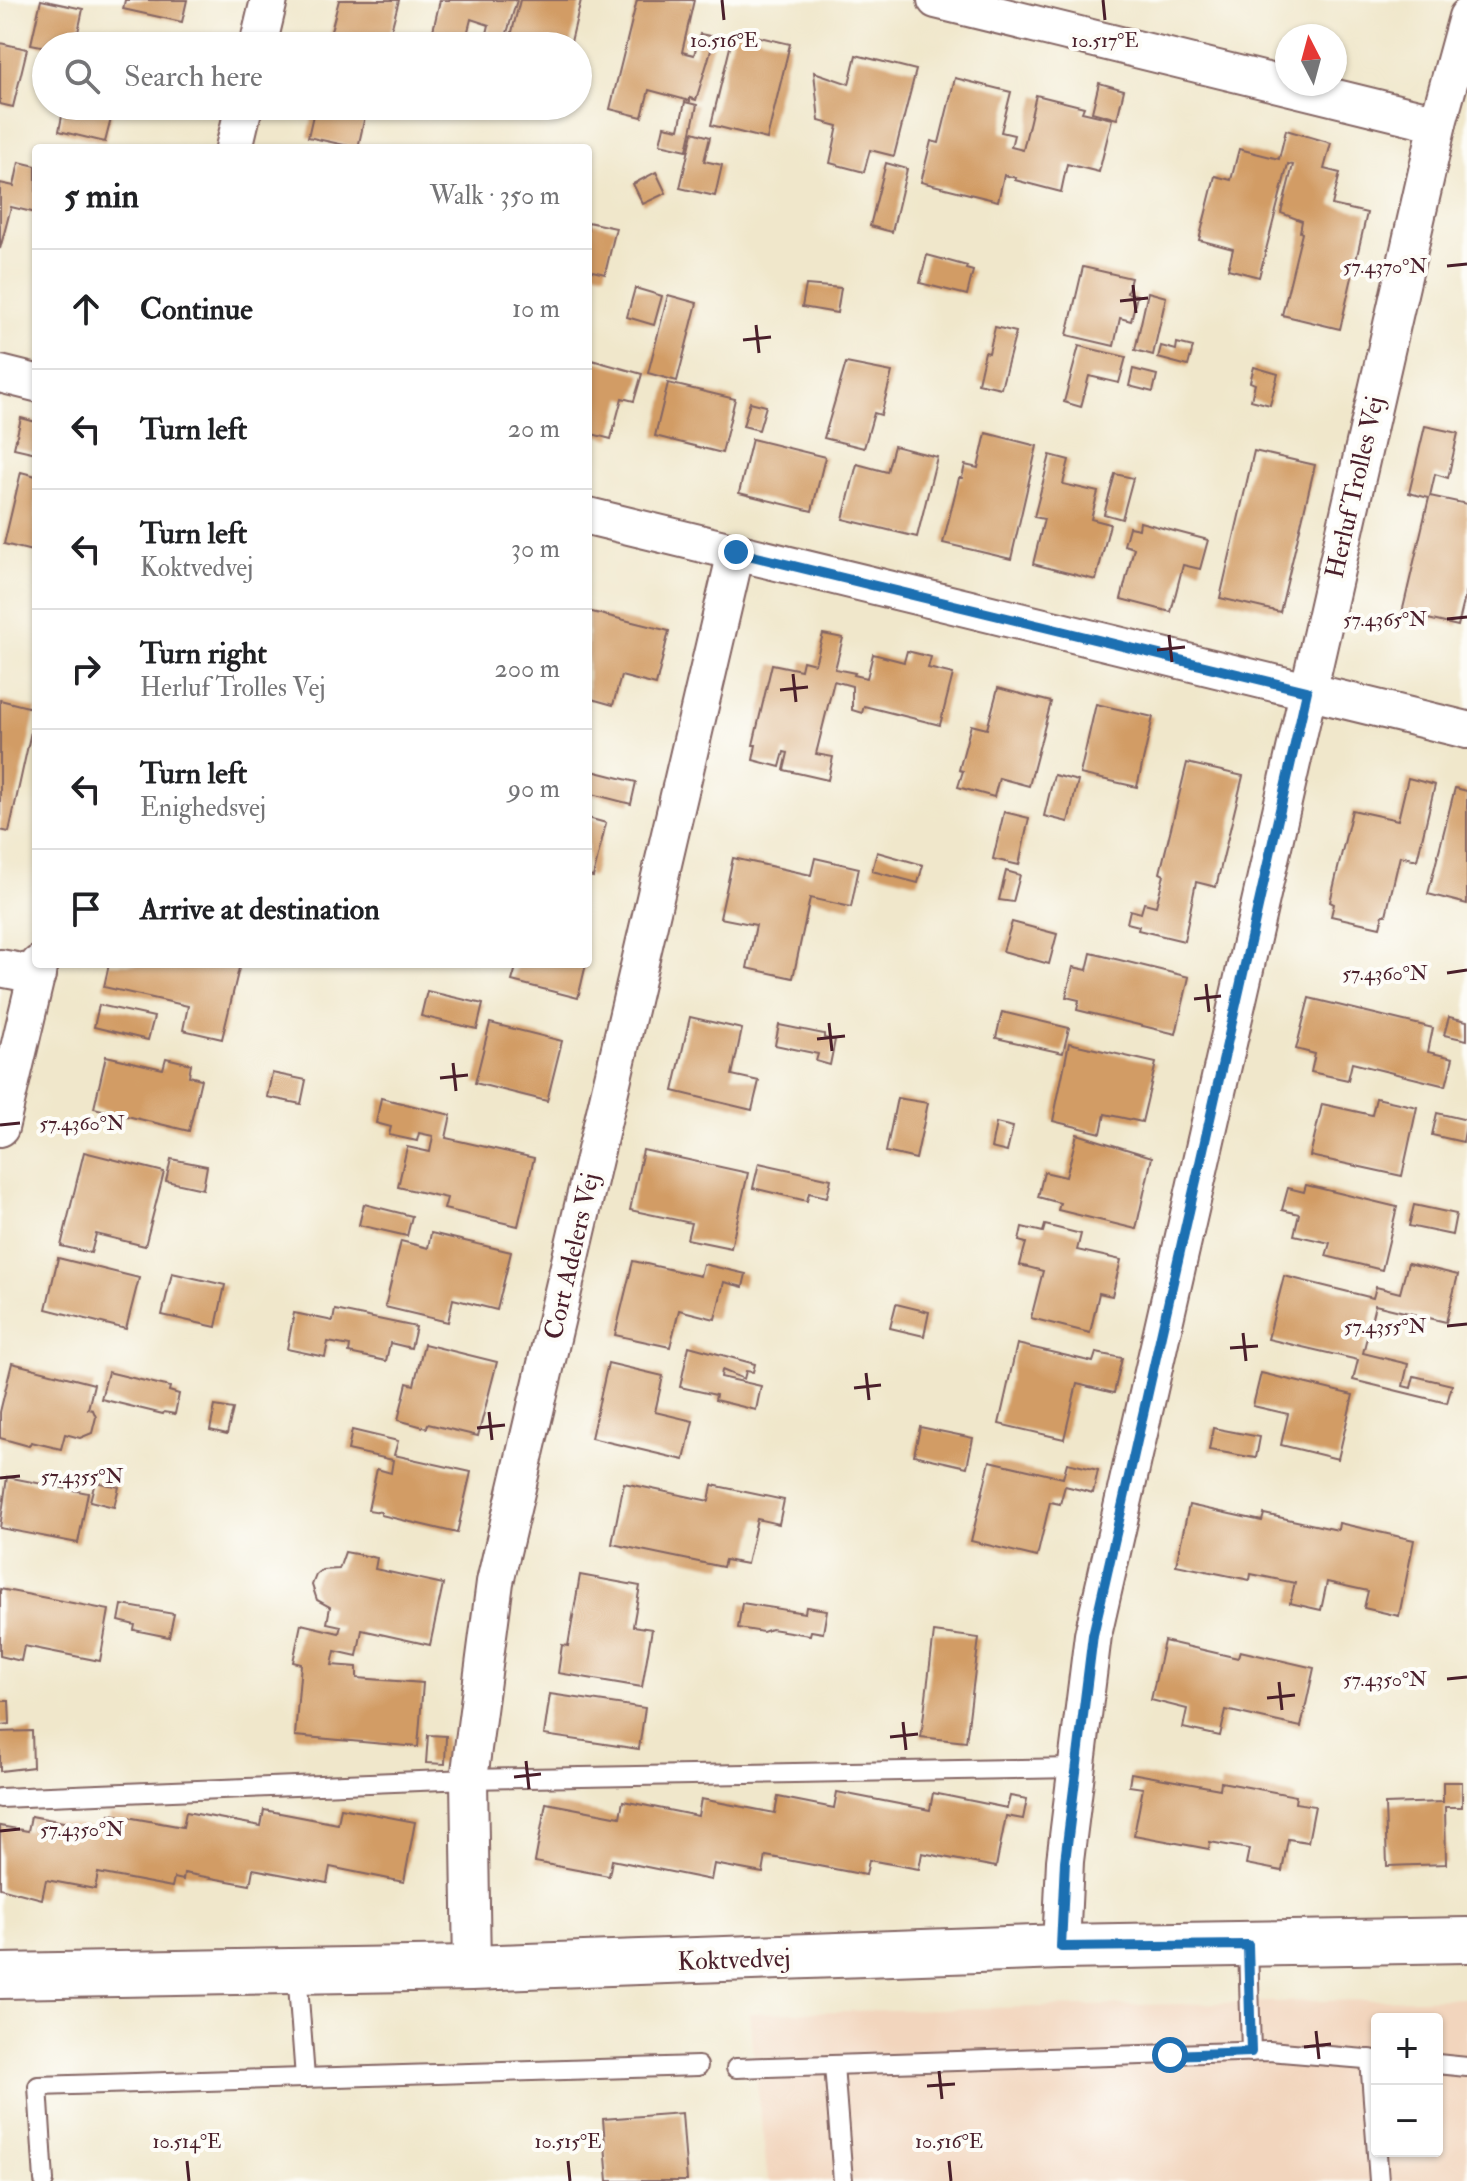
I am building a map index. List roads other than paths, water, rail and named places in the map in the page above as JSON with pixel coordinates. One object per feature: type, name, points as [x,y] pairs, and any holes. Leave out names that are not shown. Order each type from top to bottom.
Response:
[{"type":"street","points":[[261,32],[269,0]]},
{"type":"street","points":[[936,0],[1438,123]]},
{"type":"street","name":"Herluf Trolles Vej","points":[[1061,1947],[1065,1861],[1093,1635],[1438,123],[1467,17]]},
{"type":"street","points":[[235,144],[241,120]]},
{"type":"street","points":[[0,374],[32,382]]},
{"type":"street","points":[[592,517],[1467,730]]},
{"type":"street","name":"Cort Adelers Vej","points":[[472,1968],[469,1779],[495,1582],[736,552]]},
{"type":"street","points":[[0,968],[38,969],[0,1128]]},
{"type":"street","name":"Koktvedvej","points":[[0,1976],[472,1968],[1061,1947],[1467,1940]]},
{"type":"lane","points":[[0,1798],[469,1779],[1075,1768]]},
{"type":"lane","points":[[1248,1945],[1251,2052]]},
{"type":"lane","points":[[297,1971],[305,2078]]},
{"type":"lane","points":[[736,2068],[1251,2052],[1371,2059]]},
{"type":"lane","points":[[834,2065],[843,2181]]},
{"type":"lane","points":[[1443,2065],[1467,2067]]},
{"type":"lane","points":[[44,2181],[38,2086],[698,2066]]},
{"type":"lane","points":[[1374,2085],[1379,2181]]}]
